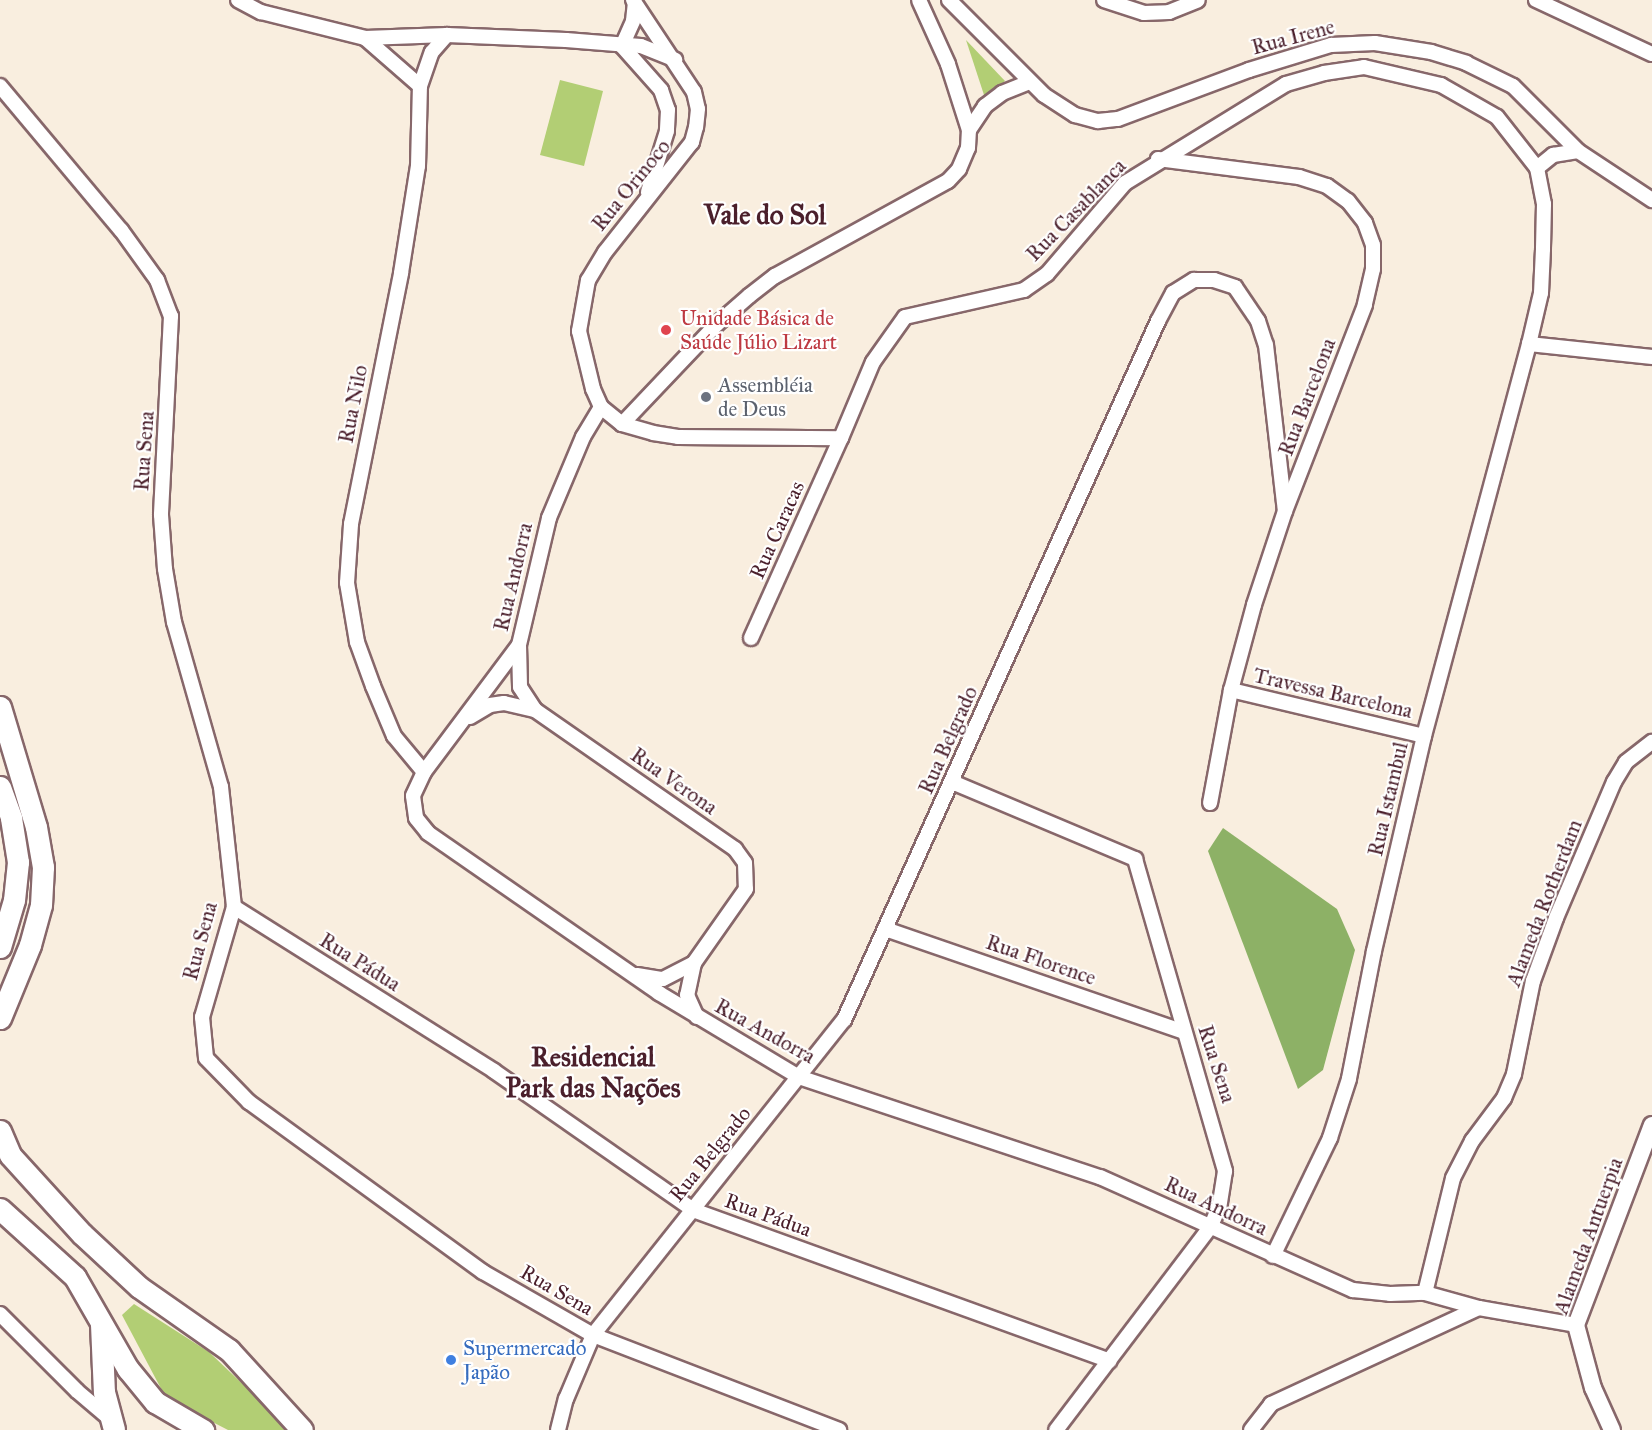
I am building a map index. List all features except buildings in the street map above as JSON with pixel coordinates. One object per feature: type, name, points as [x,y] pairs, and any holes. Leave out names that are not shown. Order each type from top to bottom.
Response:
[{"type":"main road","points":[[0,707],[36,827],[43,867],[41,905],[30,945],[0,1018]]},
{"type":"main road","points":[[0,787],[11,818],[18,862],[14,900],[0,947]]},
{"type":"main road","points":[[0,1131],[5,1150],[82,1234],[139,1287],[229,1350],[302,1430]]},
{"type":"main road","points":[[0,1209],[22,1225],[75,1277],[100,1315],[128,1369],[155,1402],[203,1430]]},
{"type":"main road","points":[[100,1315],[111,1424]]},
{"type":"street","points":[[238,0],[261,12],[365,39],[447,35],[641,46],[675,60]]},
{"type":"street","points":[[622,424],[717,324],[775,276],[948,181],[968,148],[969,130],[948,64],[919,0]]},
{"type":"street","name":"Rua Irene","points":[[949,0],[1029,82],[1076,115],[1098,121],[1118,119],[1274,62],[1331,45],[1375,43],[1431,52],[1466,63],[1512,87],[1578,151],[1652,200]]},
{"type":"street","points":[[1104,0],[1144,13],[1168,12],[1198,0]]},
{"type":"street","points":[[1536,0],[1652,54]]},
{"type":"street","points":[[622,46],[633,21],[634,2]]},
{"type":"street","name":"Rua Orinoco","points":[[601,407],[592,389],[579,331],[586,290],[605,252],[692,142],[698,109],[694,93],[675,60],[634,2]]},
{"type":"street","name":"Rua Nilo","points":[[424,772],[394,736],[373,686],[357,642],[347,583],[351,524],[401,273],[418,166],[420,86],[432,52],[447,35]]},
{"type":"street","points":[[365,39],[420,86]]},
{"type":"street","points":[[622,46],[661,90],[668,110],[668,131],[644,203]]},
{"type":"street","points":[[1274,62],[1286,84]]},
{"type":"street","name":"Rua Casablanca","points":[[841,438],[873,362],[905,317],[1024,290],[1047,274],[1125,183],[1158,159],[1286,84],[1324,73],[1364,67],[1432,82],[1473,100],[1497,117],[1537,168],[1544,204],[1542,271],[1529,344]]},
{"type":"street","points":[[969,130],[985,106],[1002,93],[1029,82]]},
{"type":"street","name":"Rua Sena","points":[[0,86],[121,230],[157,280],[171,316],[161,515],[165,569],[174,622],[221,787],[234,907],[202,1017],[206,1058],[216,1073],[249,1102],[483,1272],[593,1335],[839,1430]]},
{"type":"street","points":[[1537,168],[1553,154],[1578,151]]},
{"type":"street","name":"Rua Barcelona","points":[[1158,159],[1299,177],[1327,186],[1359,216],[1373,245],[1373,269],[1365,305],[1285,511],[1231,690],[1210,803]]},
{"type":"street","name":"Rua Belgrado","points":[[558,1430],[566,1399],[593,1335],[844,1020],[1158,321],[1173,293],[1194,280],[1214,280],[1235,287],[1258,321],[1266,345],[1285,511]]},
{"type":"street","points":[[1529,344],[1652,357]]},
{"type":"street","name":"Rua Istambul","points":[[1273,1256],[1330,1138],[1348,1079],[1424,736],[1529,344]]},
{"type":"street","points":[[601,407],[622,424],[678,437],[841,438]]},
{"type":"street","name":"Rua Andorra","points":[[601,407],[583,437],[549,518],[519,645],[424,772],[413,796],[416,818],[428,833],[698,1018],[799,1077],[1100,1177],[1353,1290],[1390,1294],[1425,1293],[1479,1308],[1576,1325]]},
{"type":"street","name":"Rua Caracas","points":[[751,638],[841,438]]},
{"type":"street","name":"Rua Verona","points":[[519,645],[519,687],[535,710],[735,849],[745,863],[746,889],[694,963]]},
{"type":"street","name":"Travessa Barcelona","points":[[1231,690],[1424,736]]},
{"type":"street","points":[[461,722],[497,704],[512,703],[535,710]]},
{"type":"street","name":"Alameda Rotherdam","points":[[1425,1293],[1454,1178],[1472,1142],[1504,1098],[1514,1074],[1533,981],[1556,918],[1614,782],[1626,762],[1652,742]]},
{"type":"street","name":"Rua Sena","points":[[952,782],[1135,859],[1225,1171],[1211,1226],[1056,1430]]},
{"type":"street","name":"Rua Pádua","points":[[234,907],[494,1071],[693,1210],[1109,1361]]},
{"type":"street","name":"Rua Florence","points":[[885,929],[1184,1032]]},
{"type":"street","points":[[633,974],[663,979],[694,963]]},
{"type":"street","points":[[694,963],[687,994],[698,1018]]},
{"type":"street","name":"Alameda Antuerpia","points":[[1612,1430],[1593,1388],[1576,1325],[1652,1125]]},
{"type":"street","points":[[1251,1430],[1270,1404],[1479,1308]]},
{"type":"street","points":[[0,1314],[111,1424]]},
{"type":"green space","points":[[966,40],[1005,81],[985,98]]},
{"type":"green space","points":[[560,80],[603,91],[584,166],[540,155]]},
{"type":"green space","points":[[1223,828],[1337,909],[1355,950],[1323,1070],[1298,1089],[1208,851]]},
{"type":"green space","points":[[134,1304],[209,1352],[291,1430],[228,1430],[166,1398],[122,1315]]},
{"type":"place","name":"Unidade Básica de Saúde Júlio Lizart","points":[[666,330]]},
{"type":"place","name":"Assembléia de Deus","points":[[706,397]]},
{"type":"place","name":"Supermercado Japão","points":[[451,1360]]},
{"type":"district","name":"Vale do Sol","points":[[765,215]]},
{"type":"district","name":"Residencial Park das Nações","points":[[593,1072]]}]
